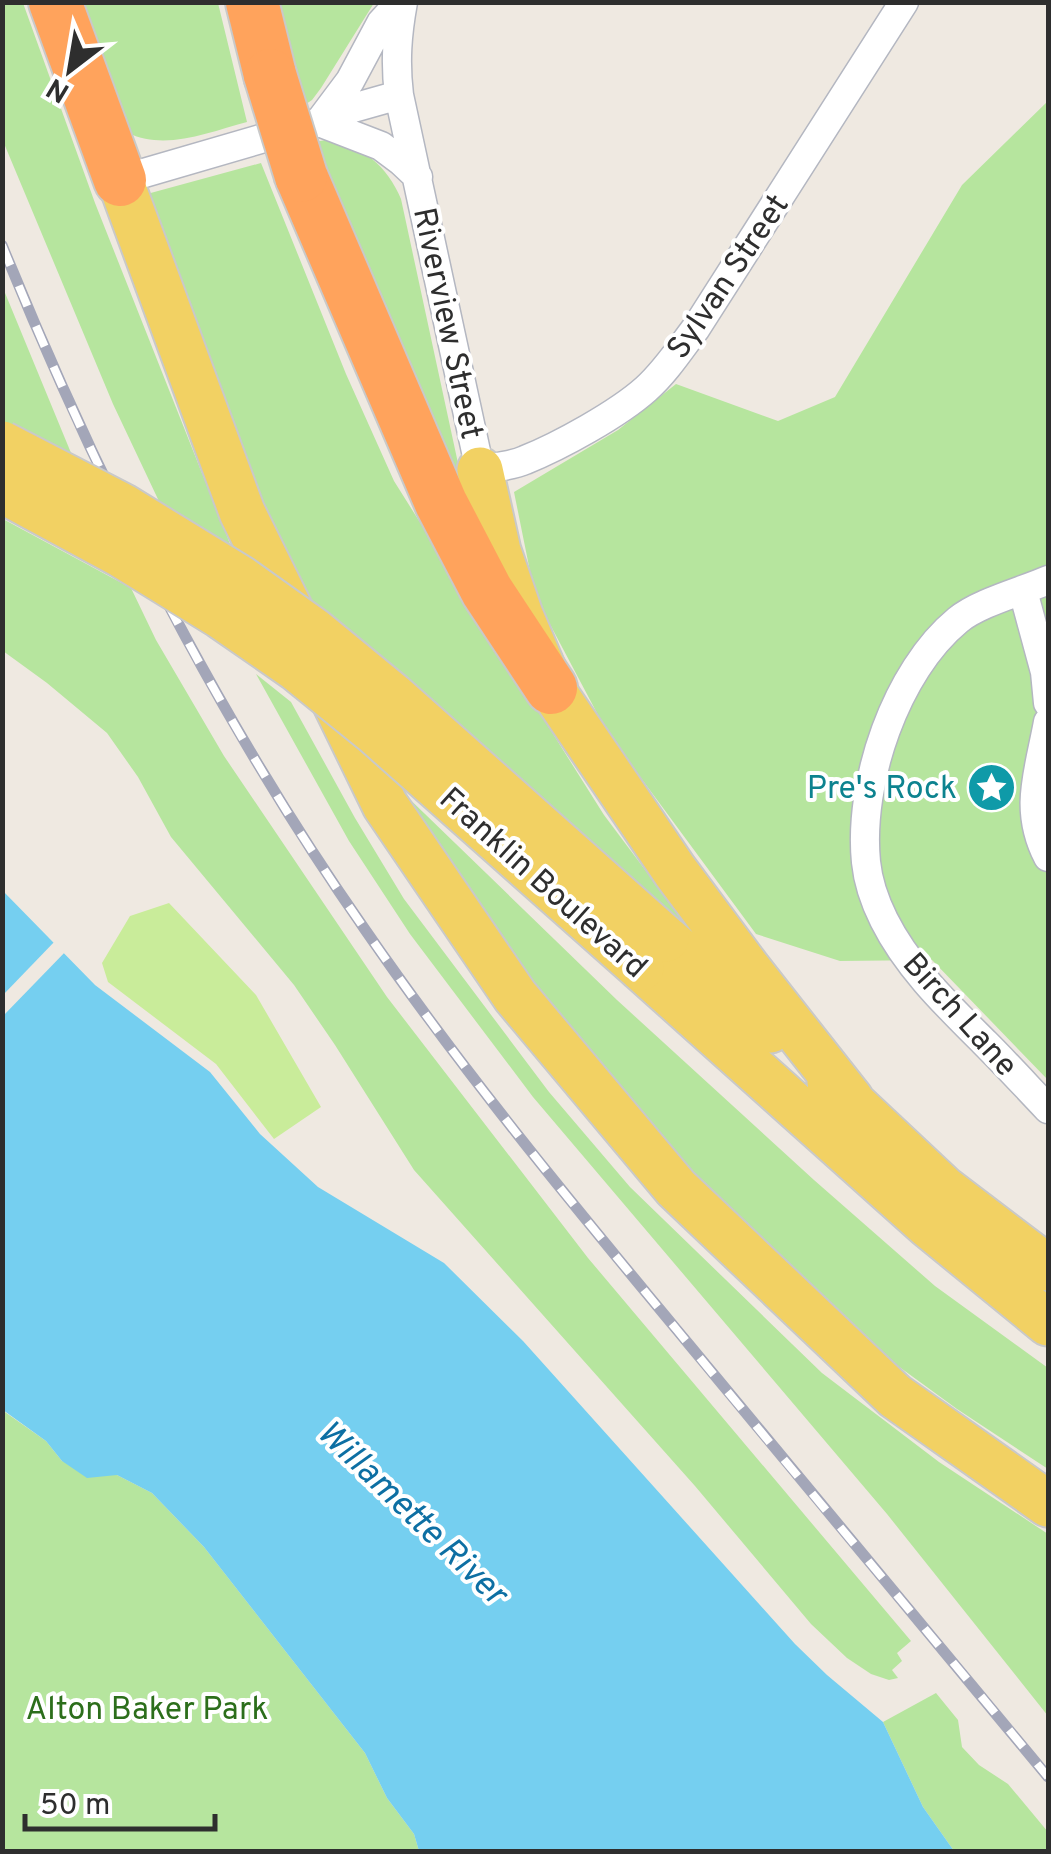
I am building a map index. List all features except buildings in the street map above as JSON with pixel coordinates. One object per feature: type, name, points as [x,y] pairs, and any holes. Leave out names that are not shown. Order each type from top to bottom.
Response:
[{"type":"highway","points":[[55,2],[120,180]]},
{"type":"highway","points":[[252,2],[300,176],[442,503],[487,590],[551,688]]},
{"type":"main road","points":[[120,180],[242,512],[385,805],[514,996],[676,1188],[717,1228],[895,1396],[1048,1504]]},
{"type":"main road","name":"Franklin Boulevard","points":[[2,444],[136,515],[241,579],[314,631],[393,696],[927,1224],[1048,1324]]},
{"type":"main road","points":[[480,470],[498,551],[551,688],[674,871],[851,1100]]},
{"type":"main road","name":"Franklin Boulevard","points":[[2,490],[122,554],[296,668],[653,954],[851,1100],[944,1188],[1048,1268]]},
{"type":"street","name":"Riverview Street","points":[[402,2],[396,40],[398,95],[480,470]]},
{"type":"street","name":"Riverview Street","points":[[402,2],[381,23],[350,81],[319,122],[381,146],[418,177]]},
{"type":"street","name":"Sylvan Street","points":[[480,470],[522,462],[576,434],[646,389],[666,368],[706,312],[904,2]]},
{"type":"street","points":[[120,180],[398,95]]},
{"type":"street","points":[[1036,585],[1048,703]]},
{"type":"street","name":"Birch Lane","points":[[1036,585],[962,616],[917,666],[877,758],[866,862],[872,891],[903,952],[938,996],[1048,1110]]},
{"type":"street","points":[[1048,722],[1034,788],[1037,833],[1048,856]]},
{"type":"green space","points":[[2,3],[23,3],[95,203],[234,554],[165,514],[113,404],[3,141]]},
{"type":"green space","points":[[79,3],[218,3],[247,122],[172,140],[128,133]]},
{"type":"green space","points":[[273,3],[374,3],[321,88],[303,106]]},
{"type":"green space","points":[[1048,101],[1048,1080],[932,960],[840,961],[756,934],[607,732],[535,596],[514,492],[618,430],[676,384],[778,421],[835,397],[962,185]]},
{"type":"green space","points":[[326,140],[351,146],[372,159],[389,177],[401,199],[464,491],[314,142]]},
{"type":"green space","points":[[261,163],[394,481],[604,815],[682,919],[670,930],[293,598],[147,194]]},
{"type":"green space","points":[[3,288],[76,465],[3,428]]},
{"type":"green space","points":[[3,519],[131,588],[156,640],[224,756],[387,997],[588,1258],[911,1641],[897,1653],[902,1661],[892,1670],[898,1678],[889,1680],[871,1674],[847,1658],[811,1624],[695,1486],[414,1170],[294,985],[171,837],[138,777],[107,733],[3,651]]},
{"type":"green space","points":[[256,674],[291,702],[404,899],[549,1092],[630,1187],[822,1373],[939,1462],[1048,1534],[1048,1716],[887,1514],[533,1097],[410,934],[349,841]]},
{"type":"green space","points":[[394,784],[617,1000],[814,1180],[935,1286],[1048,1368],[1048,1469],[898,1366],[712,1191],[599,1072],[506,950]]},
{"type":"green space","points":[[169,903],[256,995],[321,1107],[274,1139],[216,1064],[108,982],[102,963],[130,916]]},
{"type":"green space","name":"Alton Baker Park","points":[[2,1410],[46,1441],[62,1461],[117,1475],[152,1493],[204,1547],[365,1753],[387,1798],[414,1834],[419,1851],[3,1851]]},
{"type":"green space","points":[[936,1693],[958,1720],[962,1747],[979,1765],[1008,1784],[1048,1832],[1048,1851],[954,1851],[923,1807],[883,1722]]},
{"type":"water","name":"Willamette River","points":[[2,890],[95,985],[210,1072],[260,1134],[318,1187],[444,1263],[523,1341],[795,1644],[883,1722],[923,1807],[954,1851],[419,1851],[414,1834],[387,1798],[365,1753],[204,1547],[152,1493],[117,1475],[87,1478],[3,1410]]},
{"type":"pier","points":[[57,939],[68,949],[3,1016],[3,995]]},
{"type":"railway","points":[[2,245],[79,424],[165,598],[260,768],[366,931],[556,1183],[1048,1777]]},
{"type":"place","name":"Pre's Rock","points":[[992,787]]}]
